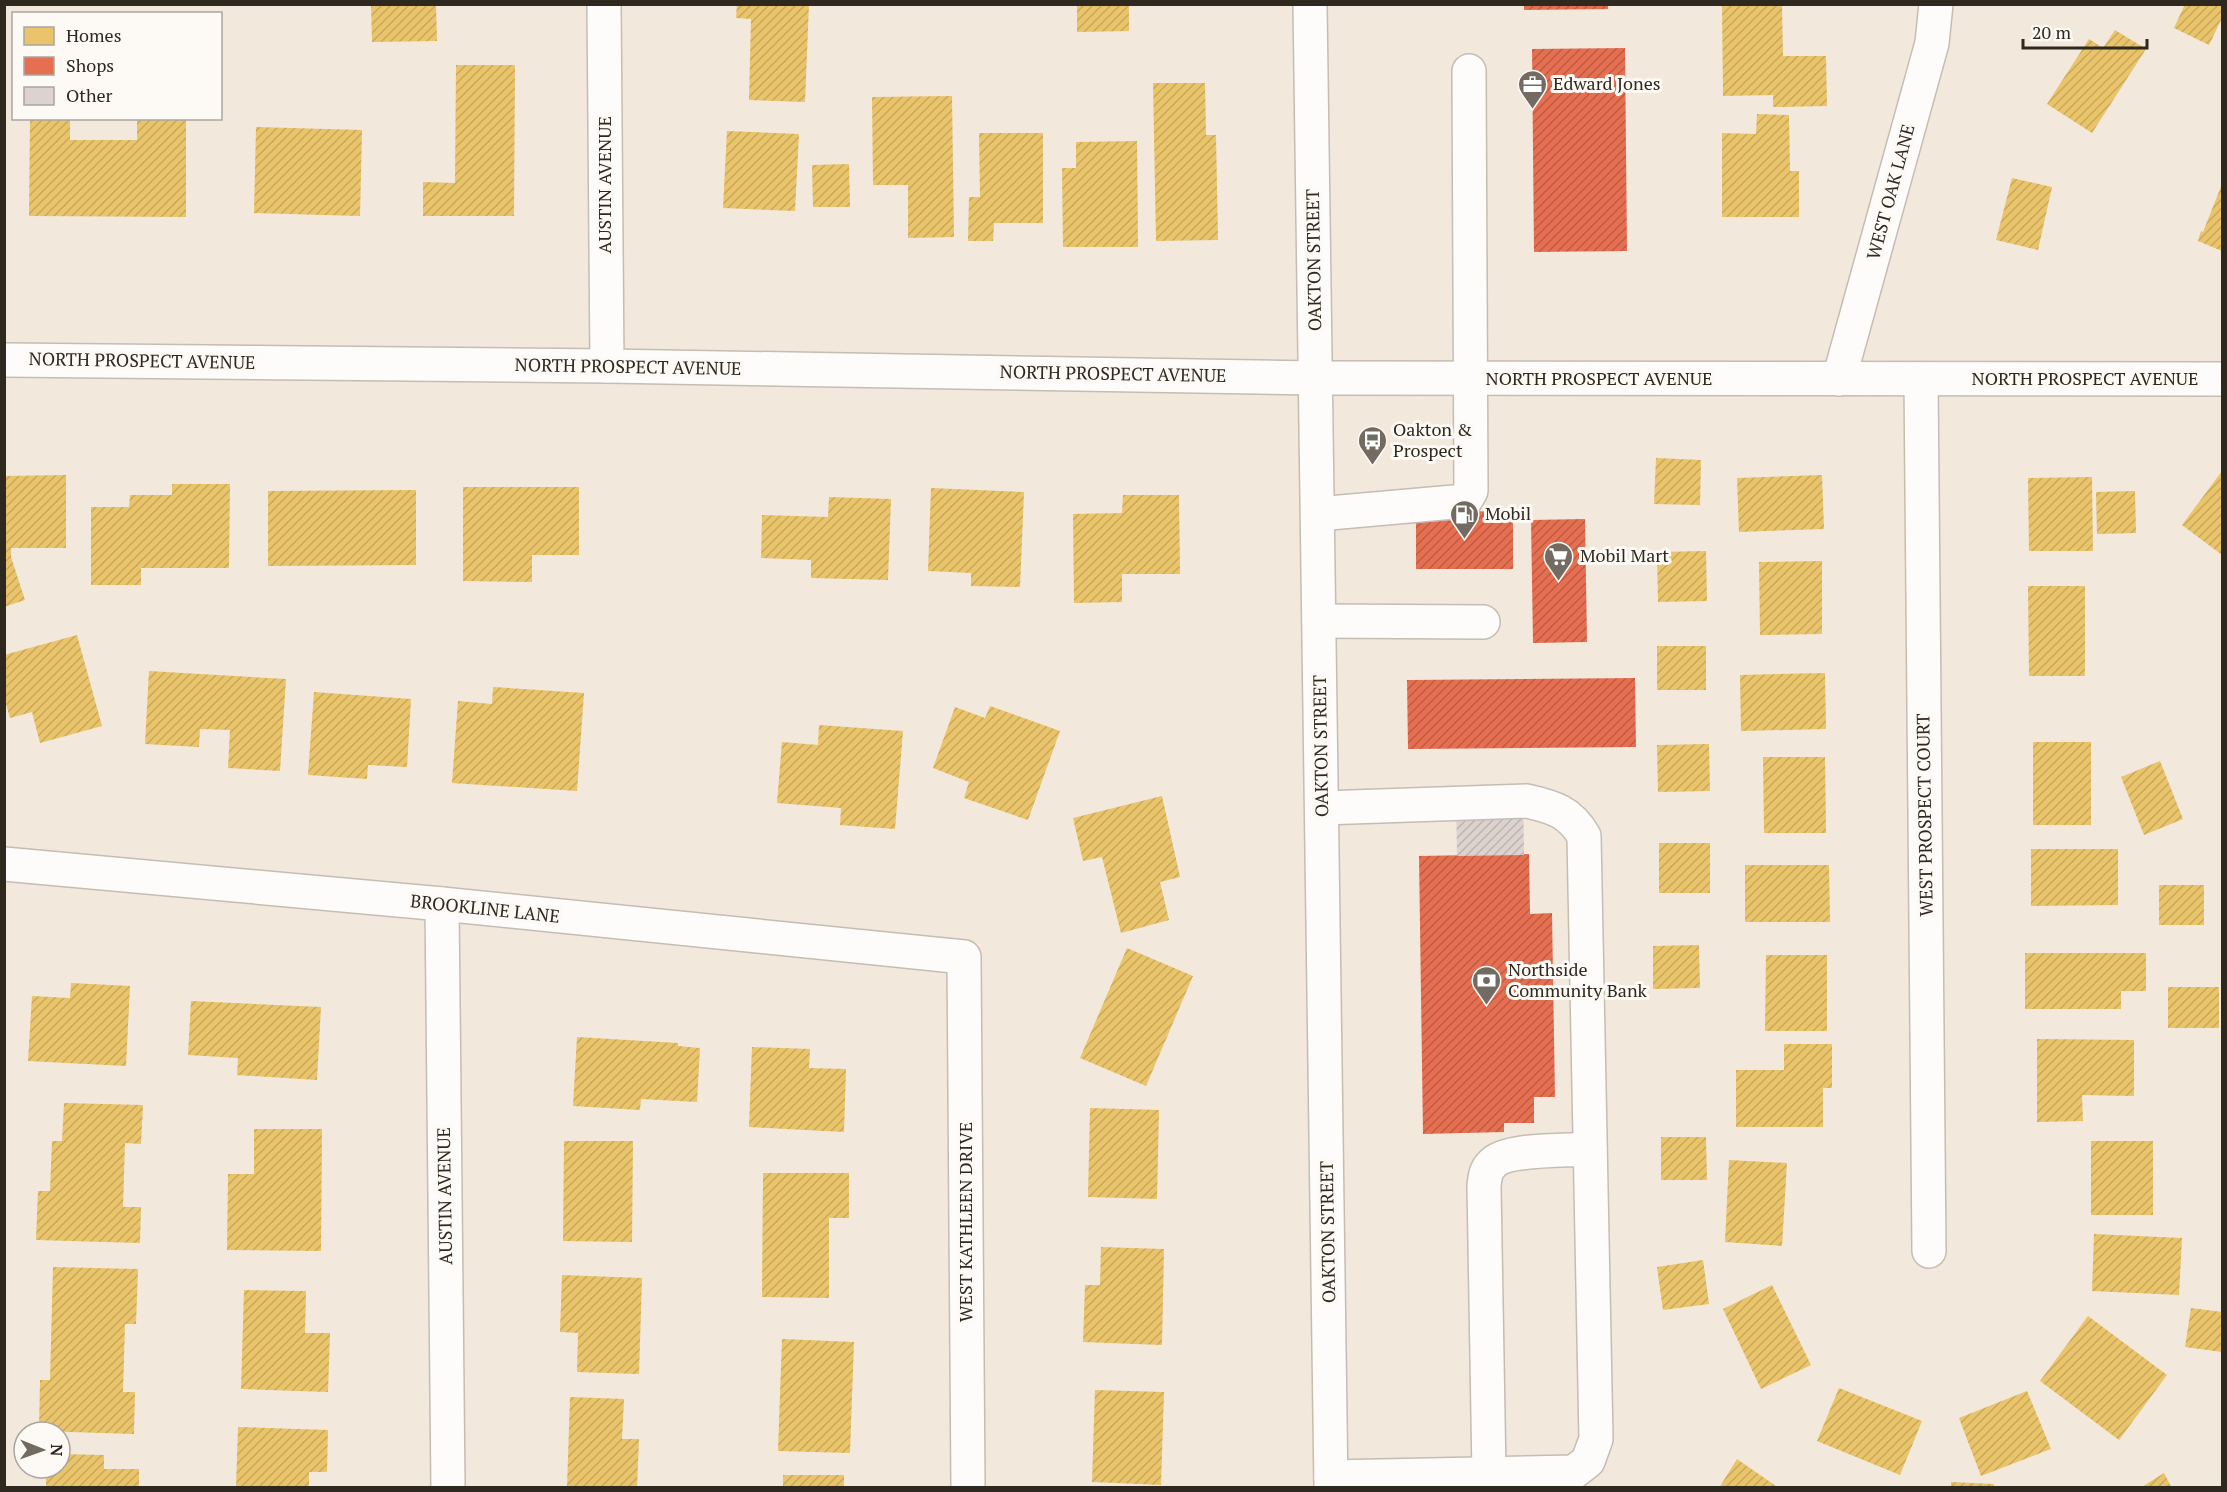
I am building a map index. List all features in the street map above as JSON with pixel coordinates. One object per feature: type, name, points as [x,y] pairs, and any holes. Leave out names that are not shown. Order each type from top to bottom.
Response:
[{"type":"street","name":"AUSTIN AVENUE","points":[[604,4],[607,366]]},
{"type":"street","name":"OAKTON STREET","points":[[1310,4],[1331,1482]]},
{"type":"street","name":"WEST OAK LANE","points":[[1839,379],[1932,43],[1936,4]]},
{"type":"street","points":[[1318,514],[1465,501],[1471,490],[1469,71]]},
{"type":"street","name":"NORTH PROSPECT AVENUE","points":[[4,360],[607,366],[1316,378],[2223,379]]},
{"type":"street","name":"WEST PROSPECT COURT","points":[[1921,379],[1929,1251]]},
{"type":"street","points":[[1319,621],[1483,622]]},
{"type":"street","points":[[1322,808],[1527,801],[1552,806],[1575,821],[1584,836],[1596,1438],[1588,1461],[1574,1472],[1331,1482]]},
{"type":"street","name":"BROOKLINE LANE","points":[[4,864],[442,904],[964,957]]},
{"type":"street","name":"AUSTIN AVENUE","points":[[442,904],[447,1488]]},
{"type":"street","name":"WEST KATHLEEN DRIVE","points":[[964,957],[968,1488]]},
{"type":"street","points":[[1489,1474],[1484,1186],[1486,1171],[1493,1162],[1507,1156],[1590,1149]]},
{"type":"building: Homes","points":[[371,4],[436,4],[437,41],[372,42]]},
{"type":"building: Homes","points":[[737,4],[809,4],[805,102],[749,100],[751,19],[736,18]]},
{"type":"building: Homes","points":[[1077,4],[1129,4],[1129,31],[1077,32]]},
{"type":"building: Homes","points":[[1722,4],[1782,4],[1783,56],[1826,56],[1827,106],[1773,107],[1773,95],[1723,96]]},
{"type":"building: Homes","points":[[2185,4],[2222,4],[2222,18],[2209,45],[2174,28]]},
{"type":"building: Homes","points":[[2115,30],[2146,49],[2092,133],[2047,104],[2089,39],[2103,48]]},
{"type":"building: Homes","points":[[456,65],[515,65],[514,216],[423,216],[423,182],[455,183]]},
{"type":"building: Homes","points":[[1153,83],[1205,83],[1206,135],[1216,135],[1218,240],[1156,241]]},
{"type":"building: Homes","points":[[952,96],[954,237],[908,238],[908,185],[873,185],[872,97]]},
{"type":"building: Homes","points":[[1757,114],[1789,115],[1790,171],[1799,171],[1799,217],[1722,217],[1722,133],[1756,134]]},
{"type":"building: Homes","points":[[30,120],[70,120],[70,140],[137,140],[137,120],[186,120],[186,217],[29,216]]},
{"type":"building: Homes","points":[[256,127],[362,130],[360,216],[254,213]]},
{"type":"building: Homes","points":[[727,131],[799,134],[795,211],[723,208]]},
{"type":"building: Homes","points":[[979,133],[1043,133],[1043,223],[994,223],[993,241],[968,241],[969,197],[980,197]]},
{"type":"building: Homes","points":[[1137,141],[1138,247],[1063,247],[1062,168],[1076,168],[1076,142]]},
{"type":"building: Homes","points":[[849,164],[850,207],[813,207],[812,165]]},
{"type":"building: Homes","points":[[2012,178],[2052,187],[2038,250],[1996,240]]},
{"type":"building: Homes","points":[[2222,184],[2222,251],[2198,241]]},
{"type":"building: Homes","points":[[1656,458],[1701,460],[1700,505],[1654,504]]},
{"type":"building: Homes","points":[[2222,471],[2222,555],[2182,525]]},
{"type":"building: Homes","points":[[66,475],[66,548],[11,548],[11,557],[25,600],[4,607],[4,476]]},
{"type":"building: Homes","points":[[1822,475],[1824,529],[1739,532],[1737,478]]},
{"type":"building: Homes","points":[[2092,477],[2093,551],[2029,551],[2028,478]]},
{"type":"building: Homes","points":[[172,484],[230,484],[229,568],[141,568],[141,585],[91,585],[91,507],[129,507],[130,495],[172,495]]},
{"type":"building: Homes","points":[[463,487],[579,487],[579,555],[532,555],[532,582],[463,581]]},
{"type":"building: Homes","points":[[931,488],[1024,492],[1020,587],[971,586],[971,573],[928,571]]},
{"type":"building: Homes","points":[[416,490],[416,565],[268,566],[268,491]]},
{"type":"building: Homes","points":[[2135,491],[2136,533],[2097,534],[2096,492]]},
{"type":"building: Homes","points":[[1123,495],[1179,495],[1180,574],[1122,574],[1122,602],[1074,603],[1073,514],[1122,513]]},
{"type":"building: Homes","points":[[829,497],[891,499],[888,580],[811,578],[811,560],[761,558],[762,515],[828,517]]},
{"type":"building: Homes","points":[[1706,551],[1707,601],[1658,602],[1657,552]]},
{"type":"building: Homes","points":[[1822,561],[1822,634],[1760,635],[1759,562]]},
{"type":"building: Homes","points":[[2028,586],[2085,586],[2085,676],[2029,676]]},
{"type":"building: Homes","points":[[77,635],[102,726],[40,743],[32,712],[10,718],[4,697],[4,655]]},
{"type":"building: Homes","points":[[1657,646],[1706,646],[1706,690],[1657,690]]},
{"type":"building: Homes","points":[[149,671],[286,679],[280,771],[228,768],[230,730],[200,729],[199,747],[145,744]]},
{"type":"building: Homes","points":[[1825,673],[1826,729],[1741,731],[1740,675]]},
{"type":"building: Homes","points":[[493,687],[584,693],[577,791],[452,783],[458,701],[492,704]]},
{"type":"building: Homes","points":[[314,692],[411,699],[407,767],[368,765],[367,779],[308,775]]},
{"type":"building: Homes","points":[[990,706],[1060,731],[1028,820],[964,798],[969,782],[933,768],[955,707],[985,718]]},
{"type":"building: Homes","points":[[819,725],[903,731],[895,829],[840,825],[841,808],[777,803],[782,742],[818,745]]},
{"type":"building: Homes","points":[[2033,742],[2091,742],[2091,825],[2033,825]]},
{"type":"building: Homes","points":[[1709,744],[1710,791],[1658,792],[1657,745]]},
{"type":"building: Homes","points":[[1763,757],[1825,757],[1826,833],[1764,833]]},
{"type":"building: Homes","points":[[2160,761],[2183,819],[2144,835],[2121,777]]},
{"type":"building: Homes","points":[[1162,796],[1180,877],[1160,882],[1169,920],[1121,933],[1102,857],[1083,861],[1073,818]]},
{"type":"building: Homes","points":[[1659,843],[1710,843],[1710,893],[1659,893]]},
{"type":"building: Homes","points":[[2031,849],[2118,849],[2118,905],[2031,906]]},
{"type":"building: Homes","points":[[1745,865],[1829,865],[1830,922],[1745,922]]},
{"type":"building: Homes","points":[[2159,885],[2204,885],[2204,925],[2159,925]]},
{"type":"building: Homes","points":[[1699,945],[1700,988],[1653,989],[1653,946]]},
{"type":"building: Homes","points":[[1127,948],[1193,976],[1146,1086],[1080,1058]]},
{"type":"building: Homes","points":[[2025,953],[2146,953],[2146,991],[2121,991],[2121,1009],[2025,1009]]},
{"type":"building: Homes","points":[[1766,955],[1827,955],[1827,1031],[1765,1031]]},
{"type":"building: Homes","points":[[71,983],[130,986],[126,1066],[28,1061],[32,996],[70,998]]},
{"type":"building: Homes","points":[[2168,987],[2219,987],[2219,1028],[2168,1028]]},
{"type":"building: Homes","points":[[191,1001],[321,1007],[317,1080],[237,1075],[238,1058],[188,1055]]},
{"type":"building: Homes","points":[[577,1037],[678,1043],[678,1046],[700,1048],[697,1102],[641,1099],[640,1110],[573,1106]]},
{"type":"building: Homes","points":[[2037,1039],[2134,1040],[2134,1096],[2082,1095],[2083,1121],[2037,1122]]},
{"type":"building: Homes","points":[[1784,1044],[1832,1044],[1832,1088],[1823,1088],[1823,1127],[1736,1127],[1736,1070],[1784,1070]]},
{"type":"building: Homes","points":[[752,1047],[810,1049],[809,1068],[846,1069],[844,1132],[749,1127]]},
{"type":"building: Homes","points":[[64,1103],[143,1105],[141,1144],[125,1143],[123,1207],[141,1207],[140,1243],[36,1240],[38,1191],[50,1191],[52,1141],[62,1141]]},
{"type":"building: Homes","points":[[1090,1108],[1159,1110],[1157,1199],[1088,1197]]},
{"type":"building: Homes","points":[[254,1129],[322,1129],[321,1251],[227,1250],[228,1174],[254,1174]]},
{"type":"building: Homes","points":[[1661,1137],[1706,1137],[1707,1180],[1661,1180]]},
{"type":"building: Homes","points":[[564,1141],[633,1141],[632,1242],[563,1241]]},
{"type":"building: Homes","points":[[2091,1141],[2153,1141],[2153,1215],[2091,1215]]},
{"type":"building: Homes","points":[[1729,1160],[1787,1163],[1782,1246],[1725,1242]]},
{"type":"building: Homes","points":[[763,1173],[849,1173],[849,1218],[829,1218],[829,1298],[762,1297]]},
{"type":"building: Homes","points":[[2094,1234],[2182,1238],[2179,1295],[2092,1291]]},
{"type":"building: Homes","points":[[1101,1247],[1164,1249],[1162,1345],[1083,1342],[1085,1285],[1100,1285]]},
{"type":"building: Homes","points":[[1703,1260],[1709,1304],[1663,1310],[1657,1267]]},
{"type":"building: Homes","points":[[53,1267],[138,1269],[136,1324],[125,1324],[123,1392],[135,1392],[134,1434],[72,1432],[72,1420],[39,1420],[40,1380],[50,1380]]},
{"type":"building: Homes","points":[[562,1275],[642,1278],[639,1374],[577,1372],[578,1333],[560,1332]]},
{"type":"building: Homes","points":[[1772,1285],[1811,1365],[1761,1389],[1723,1309]]},
{"type":"building: Homes","points":[[244,1290],[306,1291],[305,1333],[330,1333],[328,1392],[241,1389]]},
{"type":"building: Homes","points":[[2191,1308],[2222,1312],[2222,1352],[2185,1347]]},
{"type":"building: Homes","points":[[2088,1316],[2167,1375],[2119,1440],[2040,1381]]},
{"type":"building: Homes","points":[[782,1339],[854,1342],[850,1453],[778,1451]]},
{"type":"building: Homes","points":[[1839,1388],[1922,1421],[1900,1475],[1817,1441]]},
{"type":"building: Homes","points":[[1095,1390],[1164,1392],[1161,1485],[1092,1482]]},
{"type":"building: Homes","points":[[2027,1391],[2051,1449],[1981,1476],[1959,1418]]},
{"type":"building: Homes","points":[[570,1397],[624,1399],[622,1439],[639,1439],[637,1488],[567,1488]]},
{"type":"building: Homes","points":[[238,1427],[328,1430],[327,1472],[309,1472],[309,1488],[236,1488]]},
{"type":"building: Homes","points":[[72,1454],[104,1455],[104,1469],[139,1469],[139,1488],[46,1488],[46,1480],[72,1480]]},
{"type":"building: Homes","points":[[1737,1459],[1776,1486],[1775,1488],[1719,1488]]},
{"type":"building: Homes","points":[[2164,1473],[2172,1488],[2140,1488]]},
{"type":"building: Homes","points":[[783,1475],[844,1475],[844,1488],[783,1488]]},
{"type":"building: Homes","points":[[1951,1482],[1994,1484],[1994,1488],[1951,1488]]},
{"type":"building: Shops","points":[[1524,4],[1608,4],[1608,9],[1524,10]]},
{"type":"building: Shops","points":[[1625,48],[1627,251],[1534,252],[1532,49]]},
{"type":"building: Shops","name":"Mobil","points":[[1513,511],[1513,569],[1416,569],[1416,512]]},
{"type":"building: Shops","name":"Mobil Mart","points":[[1585,519],[1587,642],[1533,643],[1531,520]]},
{"type":"building: Shops","points":[[1635,678],[1636,747],[1408,749],[1407,680]]},
{"type":"building: Shops","name":"Northside Community Bank","points":[[1529,854],[1530,914],[1552,913],[1555,1097],[1534,1097],[1534,1123],[1504,1123],[1504,1132],[1423,1134],[1419,856]]},
{"type":"building: Other","points":[[1523,788],[1524,855],[1457,856],[1456,789]]},
{"type":"place","name":"Edward Jones","points":[[1532,110]]},
{"type":"place","name":"Oakton & Prospect","points":[[1372,466]]},
{"type":"place","name":"Mobil","points":[[1464,540]]},
{"type":"place","name":"Mobil Mart","points":[[1559,582]]},
{"type":"place","name":"Northside Community Bank","points":[[1487,1006]]}]
